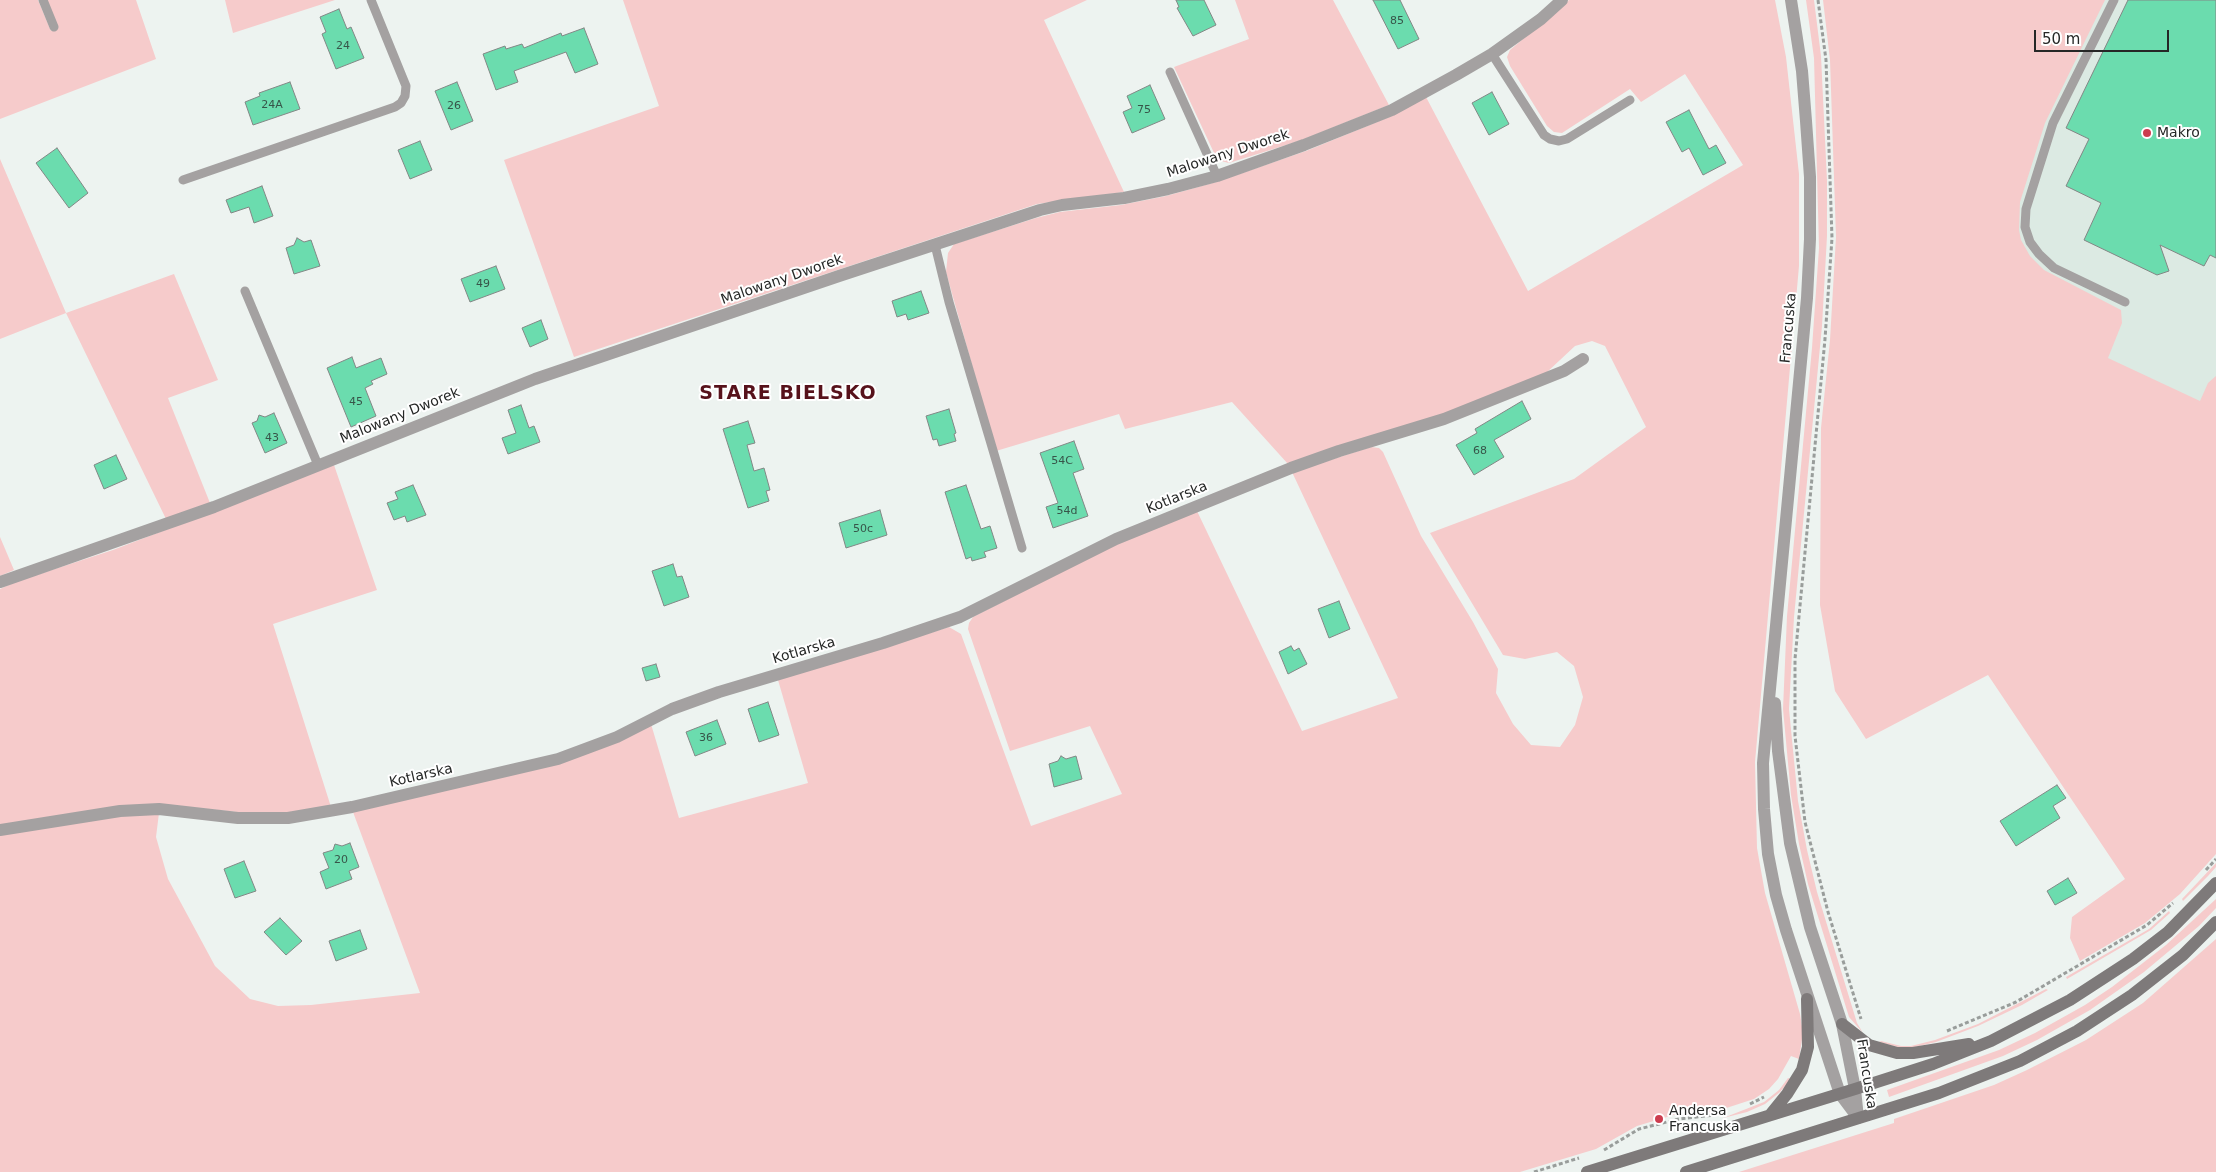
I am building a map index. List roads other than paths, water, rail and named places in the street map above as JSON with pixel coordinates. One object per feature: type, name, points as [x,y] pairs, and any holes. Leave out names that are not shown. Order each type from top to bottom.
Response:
[{"type":"main road","points":[[1587,1172],[1933,1064],[1991,1041],[2077,995],[2133,959],[2168,932],[2216,883]]},
{"type":"main road","points":[[1686,1172],[1939,1093],[2020,1061],[2077,1030],[2132,995],[2183,955],[2216,922]]},
{"type":"main road","points":[[1770,1115],[1787,1094],[1802,1070],[1808,1047],[1807,999]]},
{"type":"main road","points":[[1842,1024],[1869,1045],[1897,1053],[1913,1053],[1991,1041]]},
{"type":"street","name":"Malowany Dworek","points":[[0,582],[214,506],[536,378],[1040,210],[1062,205],[1124,198],[1218,176],[1304,145],[1392,110],[1492,54],[1542,19],[1562,0]]},
{"type":"street","name":"Francuska","points":[[1791,0],[1802,70],[1810,177],[1810,239],[1807,298],[1763,763],[1764,809],[1768,854],[1776,895],[1807,999],[1840,1094],[1858,1118]]},
{"type":"street","name":"Kotlarska","points":[[0,830],[120,811],[150,809],[238,818],[288,818],[352,808],[558,759],[590,749],[672,709],[700,699],[883,644],[960,617],[1116,539],[1291,468],[1339,451],[1444,419],[1564,371],[1583,359]]},
{"type":"street","name":"Francuska","points":[[1773,659],[1778,751],[1790,843],[1810,927],[1842,1024],[1855,1089],[1858,1118]]},
{"type":"lane","points":[[43,0],[54,27]]},
{"type":"lane","points":[[183,180],[396,107],[401,103],[405,96],[406,86],[371,0]]},
{"type":"lane","points":[[2114,0],[2053,123],[2026,209],[2025,227],[2030,242],[2039,254],[2054,268],[2125,302]]},
{"type":"lane","points":[[1492,54],[1544,135],[1550,139],[1558,141],[1567,139],[1630,100]]},
{"type":"lane","points":[[1170,72],[1218,176]]},
{"type":"lane","points":[[936,245],[949,302],[1022,548]]},
{"type":"lane","points":[[245,291],[318,465]]},
{"type":"place","name":"Makro","points":[[2147,133]]},
{"type":"place","name":"Andersa Francuska","points":[[1659,1119]]},
{"type":"district","name":"STARE BIELSKO","points":[[788,394]]}]
